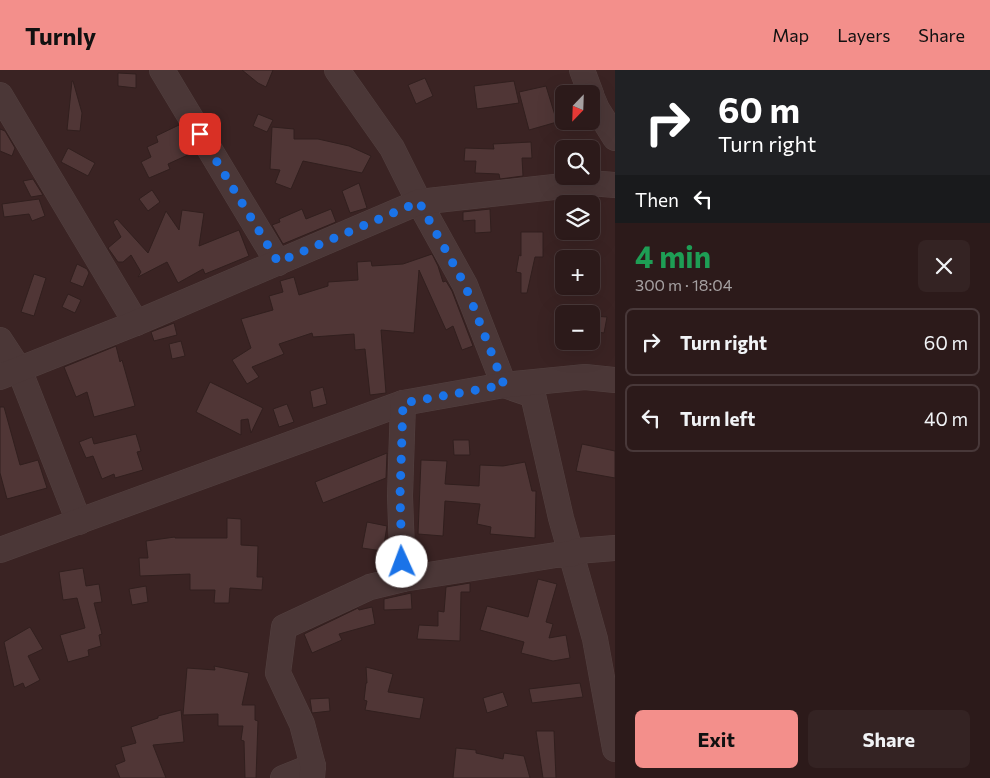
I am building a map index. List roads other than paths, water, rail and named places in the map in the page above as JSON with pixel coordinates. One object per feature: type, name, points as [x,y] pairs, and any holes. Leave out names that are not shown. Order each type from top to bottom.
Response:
[{"type":"street","points":[[162,70],[278,262]]},
{"type":"street","points":[[337,70],[392,148],[419,202],[465,285],[504,385],[533,395],[561,518],[595,639],[615,749]]},
{"type":"street","points":[[582,70],[588,85]]},
{"type":"street","points":[[0,95],[136,323]]},
{"type":"street","points":[[600,114],[615,138]]},
{"type":"street","points":[[10,373],[136,323],[419,202],[590,184],[615,185]]},
{"type":"street","points":[[0,340],[10,373],[80,522]]},
{"type":"street","points":[[0,550],[403,403],[504,385],[585,378],[615,380]]},
{"type":"street","points":[[403,403],[400,496],[403,579]]},
{"type":"street","points":[[283,778],[312,772],[302,724],[278,673],[284,627],[370,587],[403,579],[572,554],[577,551],[615,548]]}]
